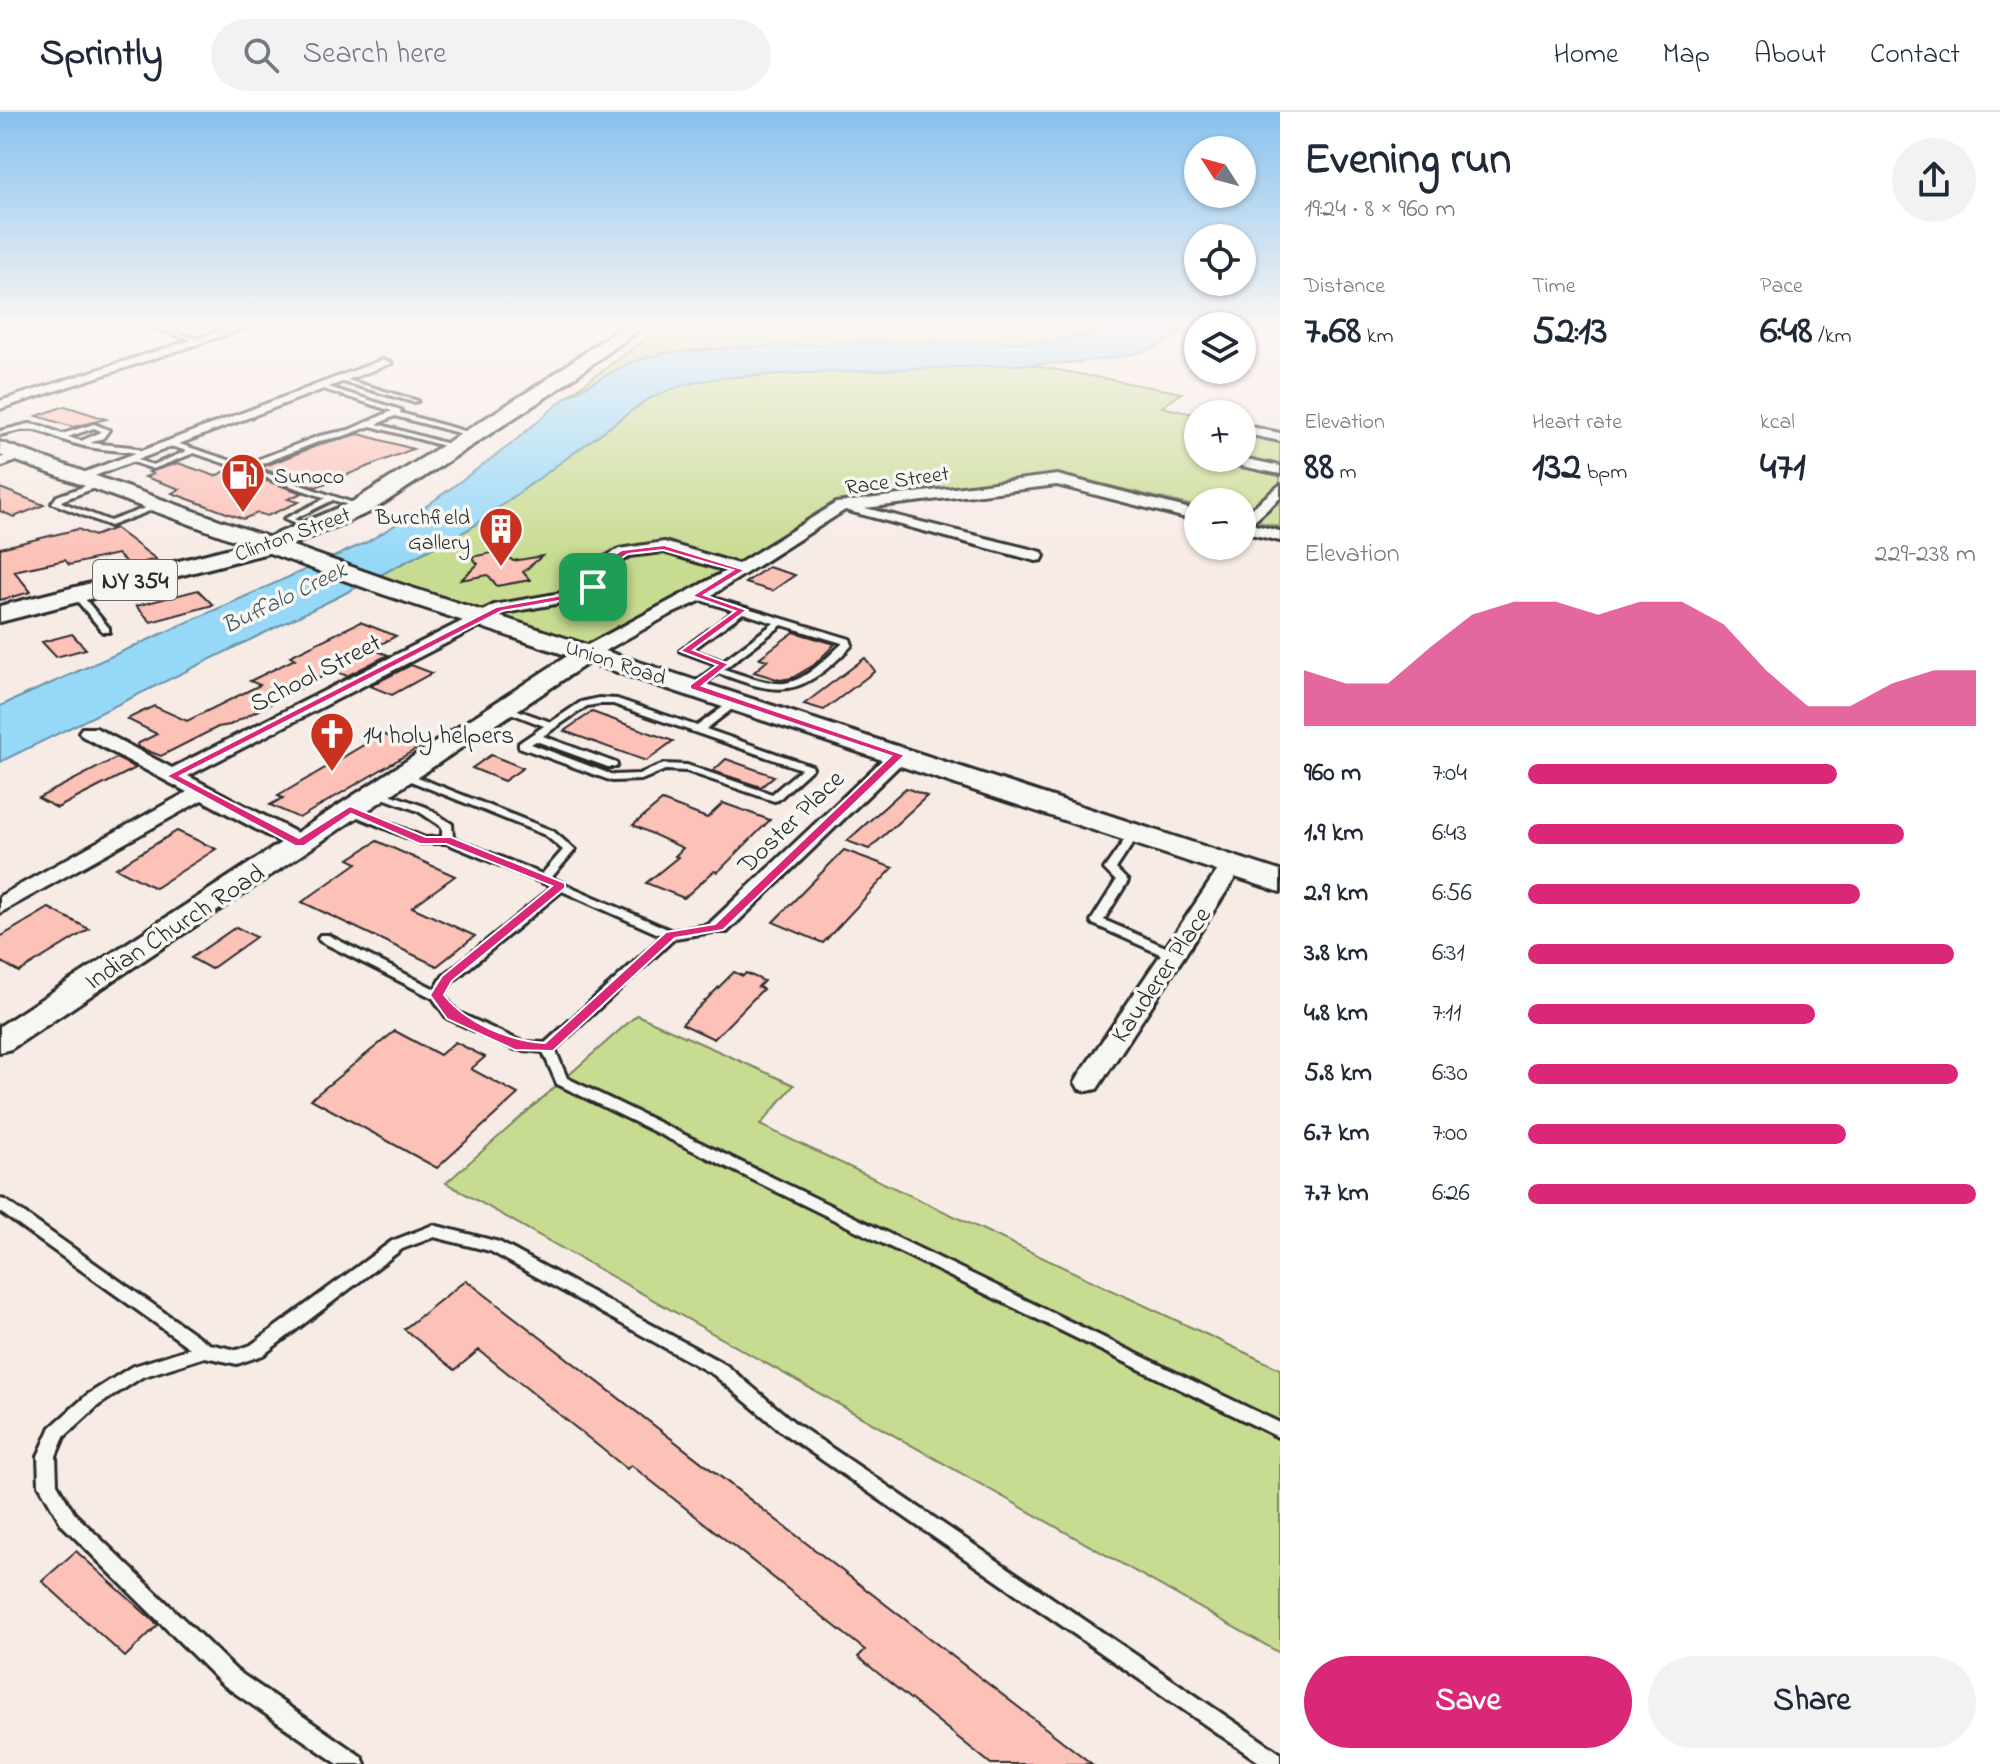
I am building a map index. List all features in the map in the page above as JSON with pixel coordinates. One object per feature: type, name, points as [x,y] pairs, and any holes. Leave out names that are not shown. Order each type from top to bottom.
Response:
[{"type":"main road","name":"Clinton Street","points":[[0,614],[282,549],[310,518],[335,507],[361,507],[519,404]]},
{"type":"main road","name":"Union Road","points":[[7,455],[88,480],[391,589],[1280,882]]},
{"type":"street","points":[[88,480],[128,459],[276,404]]},
{"type":"street","points":[[1256,432],[1280,437]]},
{"type":"street","points":[[1256,465],[1280,470]]},
{"type":"street","name":"Race Street","points":[[589,652],[697,596],[841,506],[1057,480],[1184,512]]},
{"type":"street","points":[[1256,513],[1280,490]]},
{"type":"street","points":[[841,506],[1036,556]]},
{"type":"street","points":[[1256,530],[1280,536]]},
{"type":"street","name":"School Street","points":[[172,776],[483,617],[508,606],[583,594],[601,581],[609,562],[625,552],[664,547],[741,570]]},
{"type":"street","name":"Indian Church Road","points":[[0,1041],[589,652]]},
{"type":"street","points":[[89,732],[299,843]]},
{"type":"street","name":"Doster Place","points":[[719,927],[899,755]]},
{"type":"street","points":[[0,906],[202,792]]},
{"type":"street","name":"Kauderer Place","points":[[1088,1082],[1232,866]]},
{"type":"lane","points":[[373,404],[464,441]]},
{"type":"lane","points":[[243,468],[322,438],[335,438],[396,412]]},
{"type":"lane","points":[[370,424],[464,441]]},
{"type":"lane","points":[[0,434],[10,434],[35,425],[94,446],[122,446],[144,453]]},
{"type":"lane","points":[[63,436],[94,426],[105,430],[105,433],[83,443]]},
{"type":"lane","points":[[170,443],[243,468],[335,507]]},
{"type":"lane","points":[[128,459],[153,467],[194,451]]},
{"type":"lane","points":[[88,480],[56,503],[110,524],[159,506]]},
{"type":"lane","points":[[77,595],[106,630]]},
{"type":"lane","points":[[697,596],[847,641],[847,645],[802,683],[787,689],[721,667],[685,651],[742,610]]},
{"type":"lane","points":[[694,687],[781,622]]},
{"type":"lane","points":[[614,701],[699,730],[808,768],[774,798],[687,768],[664,767],[641,777],[612,778],[523,745],[584,704],[614,701]]},
{"type":"lane","points":[[699,730],[737,701]]},
{"type":"lane","points":[[503,708],[552,726]]},
{"type":"lane","points":[[536,737],[612,765]]},
{"type":"lane","points":[[402,774],[549,833],[569,850],[544,879]]},
{"type":"lane","points":[[376,792],[422,809],[448,826],[447,840]]},
{"type":"lane","points":[[350,810],[424,841],[447,840],[671,935]]},
{"type":"lane","points":[[1134,834],[1110,869],[1122,881],[1097,921],[1173,955]]},
{"type":"lane","points":[[437,995],[447,979],[561,886]]},
{"type":"lane","points":[[324,938],[437,995],[452,1015],[520,1046],[548,1048],[671,935],[719,927]]},
{"type":"lane","points":[[548,1048],[562,1081],[1280,1431]]},
{"type":"lane","points":[[0,1204],[205,1350],[237,1357],[257,1350],[397,1245],[433,1231],[494,1246],[720,1370],[789,1428],[1279,1764]]},
{"type":"lane","points":[[205,1350],[137,1372],[93,1400],[57,1432],[47,1456],[48,1485],[68,1519],[229,1677],[355,1764]]},
{"type":"green space","points":[[641,404],[1166,404],[1162,407],[1184,412],[1184,472],[1256,472],[1256,428],[1280,433],[1280,527],[1256,521],[1256,488],[1184,488],[1184,504],[1065,475],[1057,480],[841,506],[589,652],[372,579],[469,529]]},
{"type":"green space","points":[[637,1015],[794,1085],[760,1125],[1280,1369],[1280,1653],[446,1183]]},
{"type":"water","name":"Buffalo Creek","points":[[558,404],[641,404],[469,529],[336,598],[0,762],[0,706],[367,542],[425,507],[510,445]]},
{"type":"building","points":[[65,406],[106,419],[73,427],[37,416]]},
{"type":"building","points":[[359,434],[413,449],[316,487],[260,468],[324,443]]},
{"type":"building","points":[[178,463],[215,476],[226,471],[240,472],[302,493],[288,499],[299,502],[267,516],[258,513],[243,519],[172,493],[180,489],[145,477],[153,474],[149,472]]},
{"type":"building","points":[[0,488],[44,505],[14,517],[0,511]]},
{"type":"building","points":[[115,528],[156,559],[130,566],[117,554],[69,565],[65,560],[14,571],[31,592],[0,600],[0,548],[78,529],[94,536]]},
{"type":"building","name":"Burchfield Gallery","points":[[502,551],[513,561],[542,556],[523,572],[530,580],[497,586],[488,575],[461,580],[478,564],[471,557]]},
{"type":"building","points":[[768,567],[795,575],[772,591],[745,583]]},
{"type":"building","points":[[198,590],[213,605],[151,622],[136,606]]},
{"type":"building","points":[[360,622],[396,636],[372,649],[388,655],[347,676],[329,673],[230,725],[218,727],[161,756],[138,747],[137,744],[157,734],[127,719],[154,706],[187,721],[260,685],[250,681],[295,659],[290,656]]},
{"type":"building","points":[[794,632],[835,644],[814,665],[792,678],[780,680],[754,672],[768,660],[759,658]]},
{"type":"building","points":[[72,634],[86,649],[56,657],[42,642]]},
{"type":"building","points":[[865,658],[875,671],[824,710],[804,704]]},
{"type":"building","points":[[411,665],[432,673],[392,695],[370,686]]},
{"type":"building","points":[[592,712],[673,741],[646,761],[564,731]]},
{"type":"building","points":[[382,734],[418,748],[299,818],[270,805],[283,798],[278,796]]},
{"type":"building","points":[[491,755],[523,768],[504,781],[472,768]]},
{"type":"building","points":[[116,758],[136,768],[57,808],[38,798]]},
{"type":"building","points":[[726,759],[774,776],[761,787],[713,771]]},
{"type":"building","points":[[906,788],[927,796],[869,849],[847,841]]},
{"type":"building","points":[[662,801],[707,818],[723,803],[770,820],[718,872],[714,871],[684,898],[646,883],[678,857],[675,856],[683,848],[633,825]]},
{"type":"building","points":[[177,831],[216,849],[155,888],[116,868]]},
{"type":"building","points":[[377,841],[455,876],[412,907],[475,936],[437,966],[302,902],[357,863],[349,859]]},
{"type":"building","points":[[844,850],[893,868],[823,943],[773,922]]},
{"type":"building","points":[[49,908],[89,929],[19,972],[0,961],[0,937]]},
{"type":"building","points":[[236,927],[256,937],[211,969],[191,958]]},
{"type":"building","points":[[734,972],[743,976],[746,973],[764,981],[758,987],[763,989],[714,1039],[682,1024]]},
{"type":"building","points":[[395,1031],[440,1055],[455,1042],[485,1057],[471,1069],[518,1094],[437,1168],[311,1099]]},
{"type":"building","points":[[466,1280],[1092,1764],[991,1764],[858,1657],[865,1650],[631,1465],[627,1469],[479,1350],[455,1370],[404,1329]]},
{"type":"building","points":[[76,1551],[158,1625],[125,1657],[42,1581]]},
{"type":"place","name":"Sunoco","points":[[243,514]]},
{"type":"place","name":"Burchfield Gallery","points":[[501,568]]},
{"type":"place","name":"14 holy helpers","points":[[332,773]]},
{"type":"route","points":[[664,547],[741,570],[697,596],[742,610],[685,651],[724,664],[694,687],[899,755],[719,927],[671,935],[548,1048],[520,1046],[452,1015],[437,995],[447,979],[561,886],[447,840],[424,841],[350,810],[299,843],[172,776],[500,609],[583,594],[593,587],[601,581],[609,562],[625,552],[664,547]]}]
